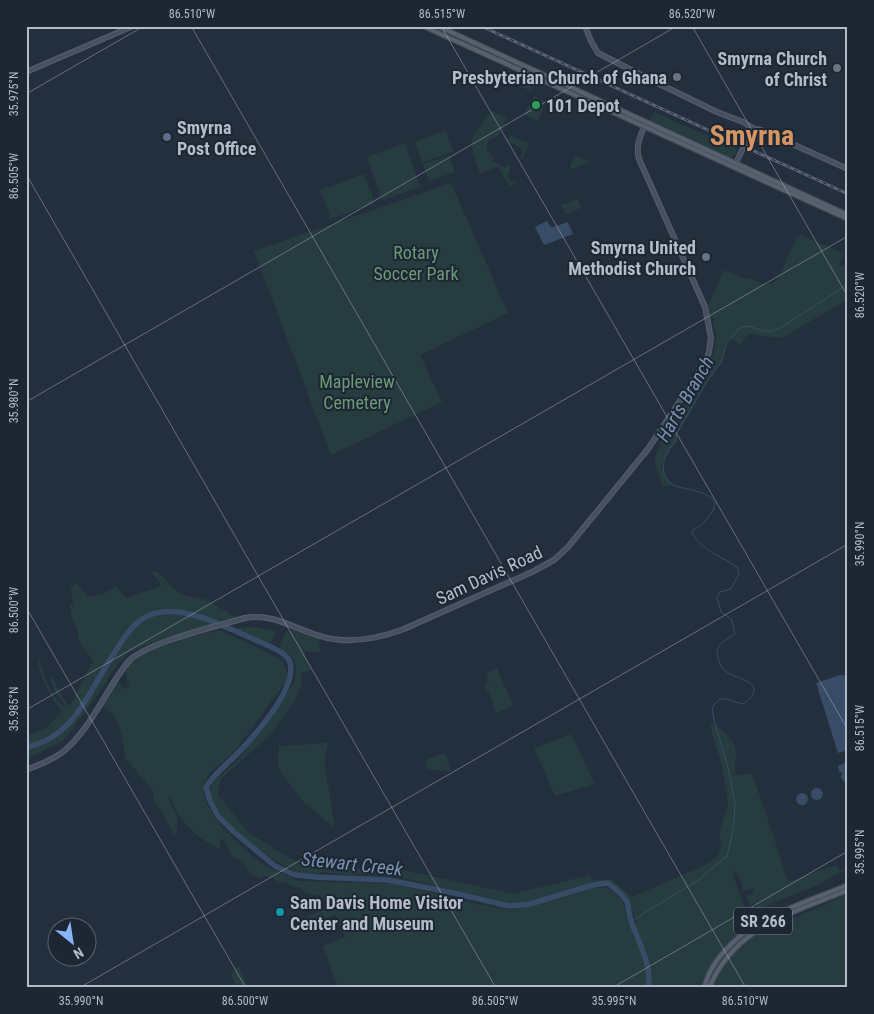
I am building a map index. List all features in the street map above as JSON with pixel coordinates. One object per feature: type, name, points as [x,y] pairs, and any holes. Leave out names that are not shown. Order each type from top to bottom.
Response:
[{"type":"main road","points":[[423,26],[735,162],[848,215]]},
{"type":"main road","points":[[438,26],[848,220]]},
{"type":"main road","name":"SR 266","points":[[704,988],[711,970],[723,952],[748,930],[773,916],[848,885]]},
{"type":"main road","name":"SR 266","points":[[709,988],[727,955],[755,931],[848,890]]},
{"type":"street","points":[[26,72],[132,26]]},
{"type":"street","points":[[585,26],[591,42],[598,53],[740,122],[746,123],[758,133],[757,137]]},
{"type":"street","points":[[735,167],[735,162],[747,140],[740,122]]},
{"type":"street","name":"Sam Davis Road","points":[[26,770],[56,756],[73,742],[132,657],[147,648],[257,617],[283,621],[321,637],[341,640],[367,639],[394,633],[532,572],[550,563],[568,547],[654,440],[705,363],[711,345],[705,307],[639,159],[637,151],[638,142],[645,124]]},
{"type":"street","points":[[745,133],[748,129],[759,129],[848,169]]},
{"type":"street","points":[[747,140],[752,141],[762,134],[769,135]]},
{"type":"green space","points":[[520,73],[535,80],[530,91],[518,85]]},
{"type":"green space","name":"101 Depot","points":[[534,96],[545,102],[538,121],[524,115]]},
{"type":"green space","points":[[492,111],[507,118],[498,136],[491,139],[488,143],[487,150],[493,157],[492,161],[506,168],[508,164],[511,166],[507,177],[516,183],[510,187],[498,167],[480,173],[473,152],[472,139],[474,134]]},
{"type":"green space","points":[[654,112],[738,149],[734,156],[729,158],[650,121]]},
{"type":"green space","points":[[446,131],[453,152],[422,163],[415,141]]},
{"type":"green space","points":[[510,135],[529,145],[522,159],[520,158],[523,152],[521,148],[507,141]]},
{"type":"green space","points":[[405,143],[420,187],[382,200],[367,157]]},
{"type":"green space","points":[[575,155],[588,161],[590,162],[569,170]]},
{"type":"green space","points":[[449,156],[455,172],[429,181],[423,164]]},
{"type":"green space","points":[[364,174],[375,203],[331,219],[320,190]]},
{"type":"green space","name":"Rotary Soccer Park","points":[[451,183],[508,313],[420,355],[442,402],[331,455],[254,251]]},
{"type":"green space","points":[[577,199],[581,208],[565,214],[561,205]]},
{"type":"green space","points":[[801,235],[844,253],[838,265],[848,269],[848,299],[782,338],[748,334],[740,345],[730,338],[722,361],[708,380],[677,433],[676,440],[663,462],[666,476],[673,485],[663,487],[654,461],[662,438],[707,369],[714,354],[716,337],[713,322],[715,319],[710,317],[708,306],[724,270],[745,279],[749,278],[764,284],[772,284],[778,279],[797,237]]},
{"type":"green space","points":[[154,571],[180,593],[210,601],[227,611],[230,615],[240,616],[216,625],[154,642],[128,653],[118,663],[64,740],[26,760],[26,736],[45,729],[62,711],[46,685],[38,662],[38,656],[52,692],[65,708],[54,690],[49,677],[52,677],[65,702],[70,706],[93,661],[78,639],[78,631],[72,618],[69,603],[73,605],[71,586],[76,583],[89,597],[105,593],[116,586],[126,598],[162,586],[152,573]]},
{"type":"green space","points":[[257,627],[277,632],[270,644],[236,628]]},
{"type":"green space","points":[[220,630],[274,656],[283,662],[288,673],[287,680],[241,743],[231,755],[210,772],[203,786],[205,800],[221,826],[255,859],[268,867],[299,881],[398,884],[477,904],[510,910],[557,900],[592,888],[608,888],[623,901],[629,926],[637,923],[628,899],[611,882],[592,883],[528,902],[510,903],[408,879],[363,874],[346,875],[321,872],[316,876],[298,873],[271,858],[237,833],[216,808],[211,796],[211,786],[214,781],[237,761],[294,682],[295,662],[289,654],[279,648],[285,632],[295,630],[319,639],[320,652],[305,651],[311,670],[301,673],[301,684],[297,697],[273,732],[220,780],[218,795],[249,833],[291,859],[316,867],[404,870],[513,894],[590,875],[592,880],[613,880],[632,897],[705,865],[718,856],[721,845],[719,832],[728,805],[723,770],[709,722],[723,731],[734,744],[736,775],[752,774],[788,882],[835,865],[844,872],[835,874],[818,885],[758,909],[755,903],[750,905],[746,896],[754,892],[753,888],[744,891],[738,874],[732,871],[750,925],[751,937],[848,894],[848,988],[338,988],[323,946],[345,937],[335,915],[312,926],[307,916],[328,908],[326,900],[320,896],[306,893],[298,887],[293,887],[285,882],[280,884],[273,878],[265,876],[260,879],[251,875],[242,861],[232,856],[224,839],[220,842],[220,849],[195,833],[178,813],[170,795],[168,798],[178,821],[175,836],[162,812],[153,801],[154,792],[127,760],[129,766],[126,760],[122,736],[117,722],[108,710],[101,706],[117,682],[124,689],[130,686],[126,676],[128,667],[143,654],[170,643]]},
{"type":"green space","points":[[497,668],[513,705],[496,713],[484,685],[489,682],[486,673]]},
{"type":"green space","points":[[571,734],[595,784],[555,796],[534,748]]},
{"type":"green space","points":[[328,743],[324,760],[335,828],[304,803],[278,768],[279,746]]},
{"type":"green space","points":[[445,753],[451,772],[427,769],[425,760]]},
{"type":"green space","points":[[239,966],[248,988],[236,988],[231,974]]},
{"type":"water","points":[[547,221],[551,227],[568,222],[573,234],[544,245],[535,227]]},
{"type":"water","points":[[840,675],[848,676],[848,750],[838,753],[816,683]]},
{"type":"water","points":[[848,762],[848,781],[845,782],[841,778],[842,773],[839,772],[838,766]]},
{"type":"water","points":[[815,788],[819,788],[823,794],[819,800],[815,800],[811,796],[811,792]]},
{"type":"water","points":[[800,793],[804,793],[808,799],[804,805],[800,805],[796,801],[796,797]]},
{"type":"waterway","name":"Harts Branch","points":[[631,921],[697,881],[727,856],[733,830],[735,804],[729,771],[712,707],[720,699],[727,699],[742,704],[748,701],[754,692],[753,686],[750,683],[724,670],[717,655],[720,644],[735,634],[732,620],[721,612],[717,598],[720,592],[731,589],[739,574],[737,567],[706,549],[692,533],[710,515],[714,507],[714,501],[702,493],[673,485],[668,480],[663,469],[665,457],[676,441],[677,433],[708,380],[722,361],[726,345],[741,327],[748,326],[763,331],[772,331],[782,327],[848,284]]},
{"type":"waterway","name":"Stewart Creek","points":[[26,747],[43,742],[57,734],[75,716],[124,638],[142,619],[154,614],[167,612],[180,612],[207,619],[281,652],[289,660],[291,671],[282,697],[263,725],[206,787],[210,801],[218,816],[234,832],[275,866],[295,875],[388,880],[509,906],[530,904],[593,885],[608,883],[627,902],[631,921],[647,963],[648,988]]},
{"type":"railway","points":[[481,26],[848,194]]},
{"type":"place","name":"Smyrna Church of Christ","points":[[837,68]]},
{"type":"place","name":"Presbyterian Church of Ghana","points":[[677,77]]},
{"type":"place","name":"101 Depot","points":[[536,105]]},
{"type":"place","name":"Smyrna Post Office","points":[[167,137]]},
{"type":"place","name":"Smyrna United Methodist Church","points":[[706,257]]},
{"type":"place","name":"Sam Davis Home Visitor Center and Museum","points":[[280,912]]},
{"type":"district","name":"Smyrna","points":[[752,135]]},
{"type":"park label","name":"Mapleview Cemetery","points":[[357,391]]}]
